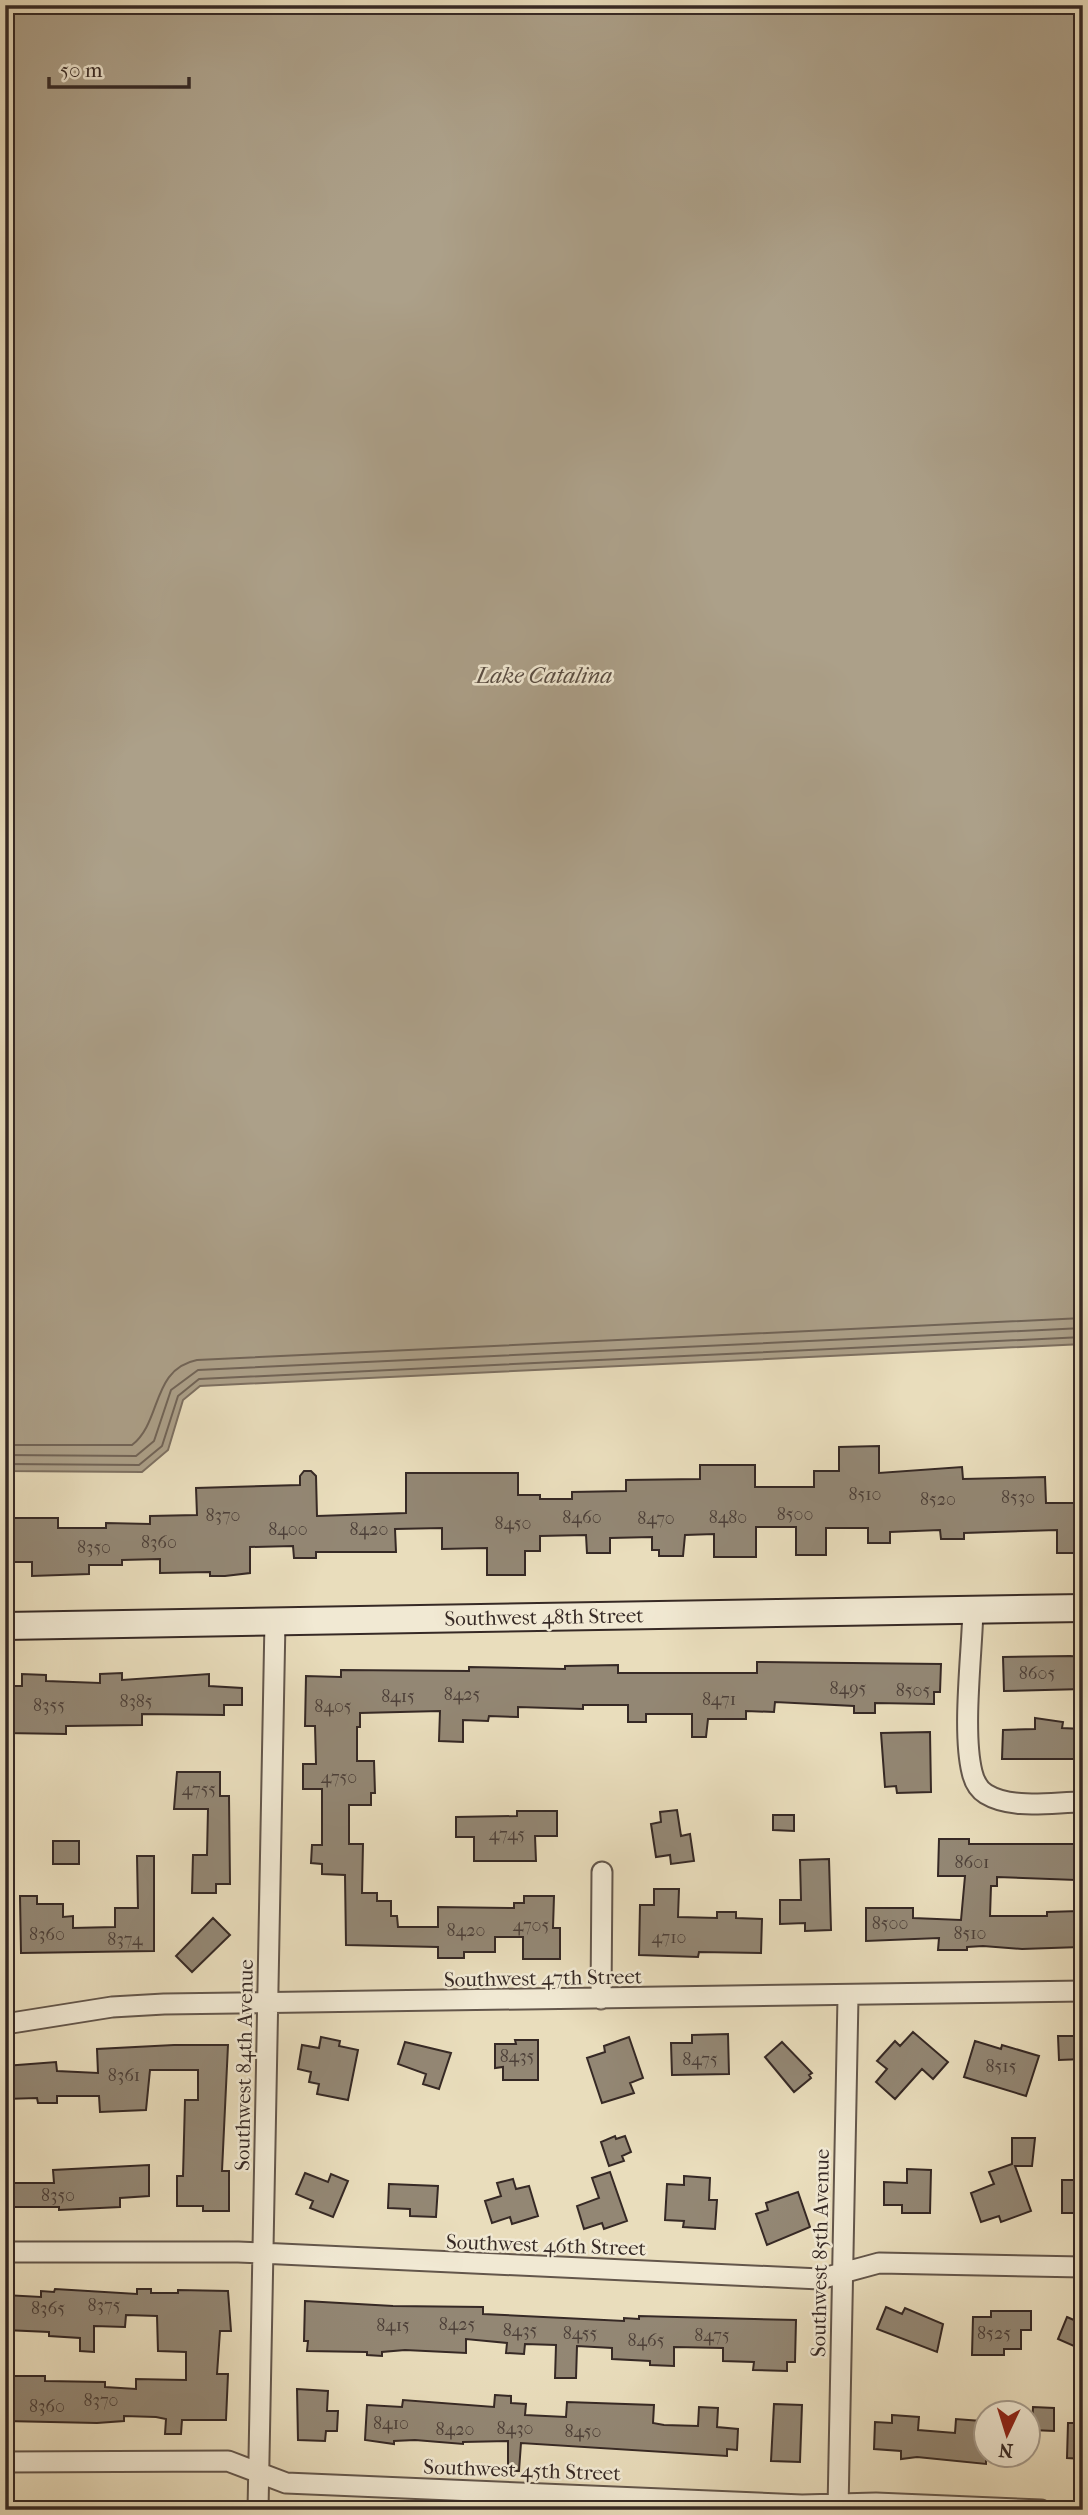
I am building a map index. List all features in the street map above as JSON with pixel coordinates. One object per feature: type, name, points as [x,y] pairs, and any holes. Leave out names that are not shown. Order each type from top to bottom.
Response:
[{"type":"street","name":"Southwest 48th Street","points":[[5,1626],[1083,1608]]},
{"type":"street","points":[[973,1609],[969,1745],[972,1773],[977,1785],[987,1795],[1010,1802],[1083,1802]]},
{"type":"street","name":"Southwest 84th Avenue","points":[[258,2510],[275,1621]]},
{"type":"street","points":[[601,1999],[602,1872]]},
{"type":"street","name":"Southwest 47th Street","points":[[5,2025],[141,2005],[848,1997],[1083,1991]]},
{"type":"street","name":"Southwest 85th Avenue","points":[[838,2507],[848,1997]]},
{"type":"street","name":"Southwest 46th Street","points":[[5,2252],[263,2254],[820,2279],[879,2263],[1083,2267]]},
{"type":"street","name":"Southwest 45th Street","points":[[5,2462],[228,2460],[286,2483],[838,2507],[1041,2510]]},
{"type":"water","name":"Lake Catalina","points":[[5,5],[1083,5],[1083,1344],[200,1386],[183,1400],[168,1450],[142,1472],[5,1471]]},
{"type":"building","points":[[879,1446],[879,1473],[962,1467],[963,1479],[1045,1477],[1046,1503],[1079,1503],[1080,1510],[1083,1510],[1083,1553],[1057,1553],[1057,1530],[964,1533],[964,1539],[941,1539],[940,1530],[890,1532],[890,1543],[868,1543],[868,1528],[826,1528],[826,1555],[796,1555],[796,1527],[756,1527],[756,1557],[714,1557],[714,1534],[685,1535],[683,1556],[659,1556],[659,1550],[652,1550],[652,1537],[610,1538],[610,1553],[587,1553],[586,1535],[540,1536],[540,1551],[525,1551],[525,1575],[487,1575],[487,1548],[442,1549],[442,1528],[395,1529],[396,1552],[316,1552],[316,1558],[294,1558],[293,1546],[250,1547],[250,1573],[225,1576],[210,1576],[210,1572],[160,1573],[160,1559],[122,1560],[122,1565],[89,1565],[89,1574],[32,1576],[32,1562],[5,1562],[5,1518],[58,1518],[58,1528],[106,1528],[106,1523],[150,1524],[150,1516],[197,1515],[196,1488],[300,1485],[300,1476],[304,1471],[311,1471],[316,1476],[317,1516],[406,1513],[406,1473],[518,1473],[518,1495],[540,1495],[540,1499],[572,1499],[572,1492],[626,1491],[626,1480],[700,1479],[700,1465],[755,1465],[755,1487],[814,1487],[814,1471],[839,1471],[839,1447]]},
{"type":"building","points":[[1003,1657],[1083,1657],[1083,1689],[1004,1691]]},
{"type":"building","points":[[757,1662],[941,1664],[940,1692],[934,1692],[934,1704],[875,1703],[875,1713],[854,1713],[854,1706],[775,1702],[774,1712],[746,1711],[746,1719],[708,1719],[706,1737],[692,1737],[692,1714],[646,1714],[646,1722],[628,1722],[628,1705],[583,1705],[583,1709],[518,1707],[518,1717],[489,1716],[488,1721],[463,1720],[463,1742],[439,1741],[440,1711],[360,1713],[360,1727],[357,1727],[357,1761],[374,1761],[375,1793],[371,1793],[371,1805],[349,1805],[349,1844],[363,1844],[362,1893],[377,1893],[377,1901],[391,1901],[391,1916],[397,1916],[398,1927],[438,1927],[438,1907],[514,1908],[514,1903],[524,1903],[524,1896],[554,1896],[553,1928],[560,1928],[560,1959],[523,1959],[523,1937],[495,1937],[495,1952],[464,1952],[464,1958],[438,1958],[438,1947],[346,1945],[345,1875],[322,1874],[322,1864],[311,1863],[312,1845],[322,1845],[322,1789],[303,1789],[303,1764],[316,1764],[315,1726],[305,1726],[306,1676],[341,1677],[341,1670],[469,1671],[469,1667],[565,1669],[565,1666],[618,1665],[618,1673],[757,1673]]},
{"type":"building","points":[[122,1673],[122,1680],[209,1674],[209,1686],[242,1688],[242,1705],[224,1705],[224,1715],[142,1714],[142,1725],[66,1726],[66,1734],[5,1733],[5,1686],[22,1686],[22,1674],[46,1675],[46,1681],[100,1683],[100,1674]]},
{"type":"building","points":[[1035,1718],[1063,1722],[1062,1728],[1083,1729],[1083,1759],[1002,1759],[1003,1730],[1035,1729]]},
{"type":"building","points":[[930,1732],[931,1792],[897,1793],[896,1786],[885,1787],[881,1733]]},
{"type":"building","points":[[177,1772],[220,1772],[220,1796],[229,1796],[230,1884],[216,1884],[216,1893],[192,1893],[193,1855],[207,1855],[208,1809],[174,1809]]},
{"type":"building","points":[[677,1810],[681,1836],[690,1834],[694,1861],[671,1864],[670,1855],[656,1857],[651,1824],[661,1822],[660,1812]]},
{"type":"building","points":[[517,1811],[557,1811],[557,1836],[535,1836],[536,1861],[474,1861],[474,1837],[456,1837],[456,1817],[517,1816]]},
{"type":"building","points":[[773,1815],[794,1815],[794,1831],[773,1830]]},
{"type":"building","points":[[939,1839],[969,1839],[969,1844],[1081,1844],[1081,1876],[1076,1876],[1076,1880],[997,1877],[997,1886],[991,1886],[990,1916],[1047,1916],[1047,1912],[1079,1911],[1080,1947],[1022,1949],[983,1946],[967,1947],[967,1950],[938,1950],[939,1938],[866,1941],[866,1908],[913,1908],[913,1918],[961,1920],[965,1876],[938,1876]]},
{"type":"building","points":[[53,1841],[79,1841],[79,1864],[53,1864]]},
{"type":"building","points":[[137,1856],[154,1856],[154,1951],[21,1953],[20,1896],[37,1896],[37,1904],[63,1904],[63,1917],[73,1916],[73,1928],[115,1927],[115,1908],[138,1908]]},
{"type":"building","points":[[829,1859],[831,1930],[805,1931],[805,1923],[780,1924],[780,1900],[801,1900],[800,1860]]},
{"type":"building","points":[[654,1889],[679,1889],[678,1917],[717,1918],[717,1912],[736,1912],[736,1918],[762,1919],[761,1953],[699,1952],[698,1957],[639,1955],[640,1905],[654,1905]]},
{"type":"building","points":[[213,1918],[230,1935],[192,1972],[176,1956]]},
{"type":"building","points":[[913,2032],[948,2062],[933,2079],[922,2069],[895,2099],[876,2082],[887,2069],[877,2061],[895,2041],[900,2046]]},
{"type":"building","points":[[728,2034],[729,2074],[672,2075],[671,2043],[692,2043],[692,2035]]},
{"type":"building","points":[[1058,2036],[1083,2036],[1083,2059],[1059,2060]]},
{"type":"building","points":[[321,2037],[340,2041],[339,2046],[358,2050],[348,2100],[317,2094],[319,2084],[309,2082],[311,2072],[298,2069],[302,2045],[319,2048]]},
{"type":"building","points":[[629,2037],[643,2078],[630,2083],[634,2093],[602,2103],[587,2058],[605,2052],[604,2046]]},
{"type":"building","points":[[515,2040],[538,2040],[538,2080],[503,2080],[503,2067],[495,2068],[495,2044],[516,2044]]},
{"type":"building","points":[[975,2041],[1001,2049],[1002,2045],[1039,2056],[1026,2096],[964,2077]]},
{"type":"building","points":[[405,2042],[451,2053],[439,2089],[423,2084],[426,2074],[398,2064]]},
{"type":"building","points":[[782,2042],[812,2073],[809,2075],[811,2078],[794,2092],[765,2057]]},
{"type":"building","points":[[228,2045],[222,2171],[229,2171],[229,2211],[203,2211],[203,2206],[177,2206],[177,2176],[183,2176],[185,2100],[198,2100],[198,2070],[150,2070],[146,2110],[100,2112],[99,2096],[57,2096],[57,2103],[38,2103],[37,2098],[5,2099],[5,2066],[56,2062],[57,2071],[98,2073],[97,2049]]},
{"type":"building","points":[[615,2136],[616,2139],[625,2136],[631,2152],[622,2156],[624,2161],[609,2166],[601,2142]]},
{"type":"building","points":[[1012,2138],[1035,2138],[1032,2166],[1015,2166],[1031,2211],[1001,2222],[999,2216],[981,2222],[971,2193],[994,2184],[989,2172],[1012,2164]]},
{"type":"building","points":[[149,2165],[149,2196],[120,2198],[120,2207],[59,2210],[59,2207],[5,2207],[5,2183],[54,2183],[53,2170]]},
{"type":"building","points":[[907,2169],[931,2170],[930,2213],[902,2213],[902,2205],[884,2205],[884,2182],[907,2183]]},
{"type":"building","points":[[610,2172],[627,2221],[604,2229],[602,2223],[584,2229],[577,2206],[599,2198],[592,2178]]},
{"type":"building","points":[[305,2173],[328,2182],[331,2174],[348,2181],[333,2217],[310,2208],[313,2201],[296,2194]]},
{"type":"building","points":[[684,2176],[710,2178],[709,2200],[717,2200],[715,2229],[683,2227],[684,2221],[665,2220],[667,2184],[684,2185]]},
{"type":"building","points":[[513,2179],[516,2189],[529,2186],[538,2216],[512,2224],[510,2217],[492,2223],[485,2201],[501,2196],[497,2183]]},
{"type":"building","points":[[1062,2180],[1083,2180],[1083,2213],[1062,2213]]},
{"type":"building","points":[[389,2184],[438,2186],[436,2217],[410,2216],[410,2209],[388,2208]]},
{"type":"building","points":[[798,2192],[810,2227],[767,2245],[756,2214],[768,2210],[766,2203]]},
{"type":"building","points":[[55,2289],[137,2294],[137,2289],[151,2289],[151,2293],[178,2293],[178,2290],[228,2291],[231,2331],[220,2331],[217,2374],[228,2374],[226,2420],[182,2420],[181,2434],[165,2434],[166,2419],[156,2417],[124,2416],[124,2421],[97,2423],[5,2421],[5,2376],[45,2376],[45,2381],[105,2382],[105,2387],[136,2389],[136,2379],[186,2380],[186,2352],[158,2351],[157,2316],[126,2315],[125,2327],[94,2326],[94,2352],[80,2351],[80,2338],[49,2336],[49,2332],[5,2330],[5,2295],[41,2297],[41,2291],[54,2292]]},
{"type":"building","points":[[305,2301],[483,2307],[483,2314],[624,2321],[624,2318],[639,2319],[639,2316],[796,2320],[795,2362],[787,2362],[787,2371],[753,2370],[754,2362],[723,2361],[723,2348],[674,2347],[674,2366],[650,2365],[650,2361],[612,2359],[612,2348],[577,2346],[576,2378],[555,2378],[556,2345],[525,2344],[524,2354],[506,2353],[507,2343],[466,2339],[466,2353],[405,2350],[382,2352],[382,2356],[367,2355],[367,2352],[307,2351],[308,2341],[304,2341]]},
{"type":"building","points":[[886,2307],[902,2314],[905,2308],[943,2324],[937,2352],[877,2329]]},
{"type":"building","points":[[991,2311],[1031,2311],[1031,2330],[1021,2330],[1021,2349],[1004,2349],[1004,2355],[972,2355],[973,2317],[991,2317]]},
{"type":"building","points":[[1067,2317],[1083,2324],[1083,2350],[1058,2339]]},
{"type":"building","points":[[297,2389],[328,2391],[327,2411],[338,2411],[337,2431],[326,2431],[325,2441],[298,2440]]},
{"type":"building","points":[[495,2395],[511,2396],[511,2403],[526,2404],[525,2415],[566,2417],[567,2402],[654,2405],[653,2423],[664,2425],[698,2426],[699,2407],[718,2408],[717,2427],[738,2429],[737,2450],[727,2449],[727,2456],[521,2443],[519,2471],[508,2471],[508,2441],[463,2444],[415,2440],[394,2441],[394,2444],[365,2440],[367,2405],[402,2407],[403,2400],[494,2407]]},
{"type":"building","points":[[774,2404],[802,2405],[800,2462],[771,2461]]},
{"type":"building","points":[[1042,2407],[1054,2408],[1054,2431],[1042,2430]]},
{"type":"building","points":[[892,2415],[919,2417],[918,2430],[955,2433],[956,2419],[972,2420],[972,2463],[917,2457],[901,2459],[901,2451],[874,2449],[875,2422],[892,2423]]},
{"type":"building","points":[[1068,2423],[1083,2423],[1083,2459],[1067,2458]]}]
